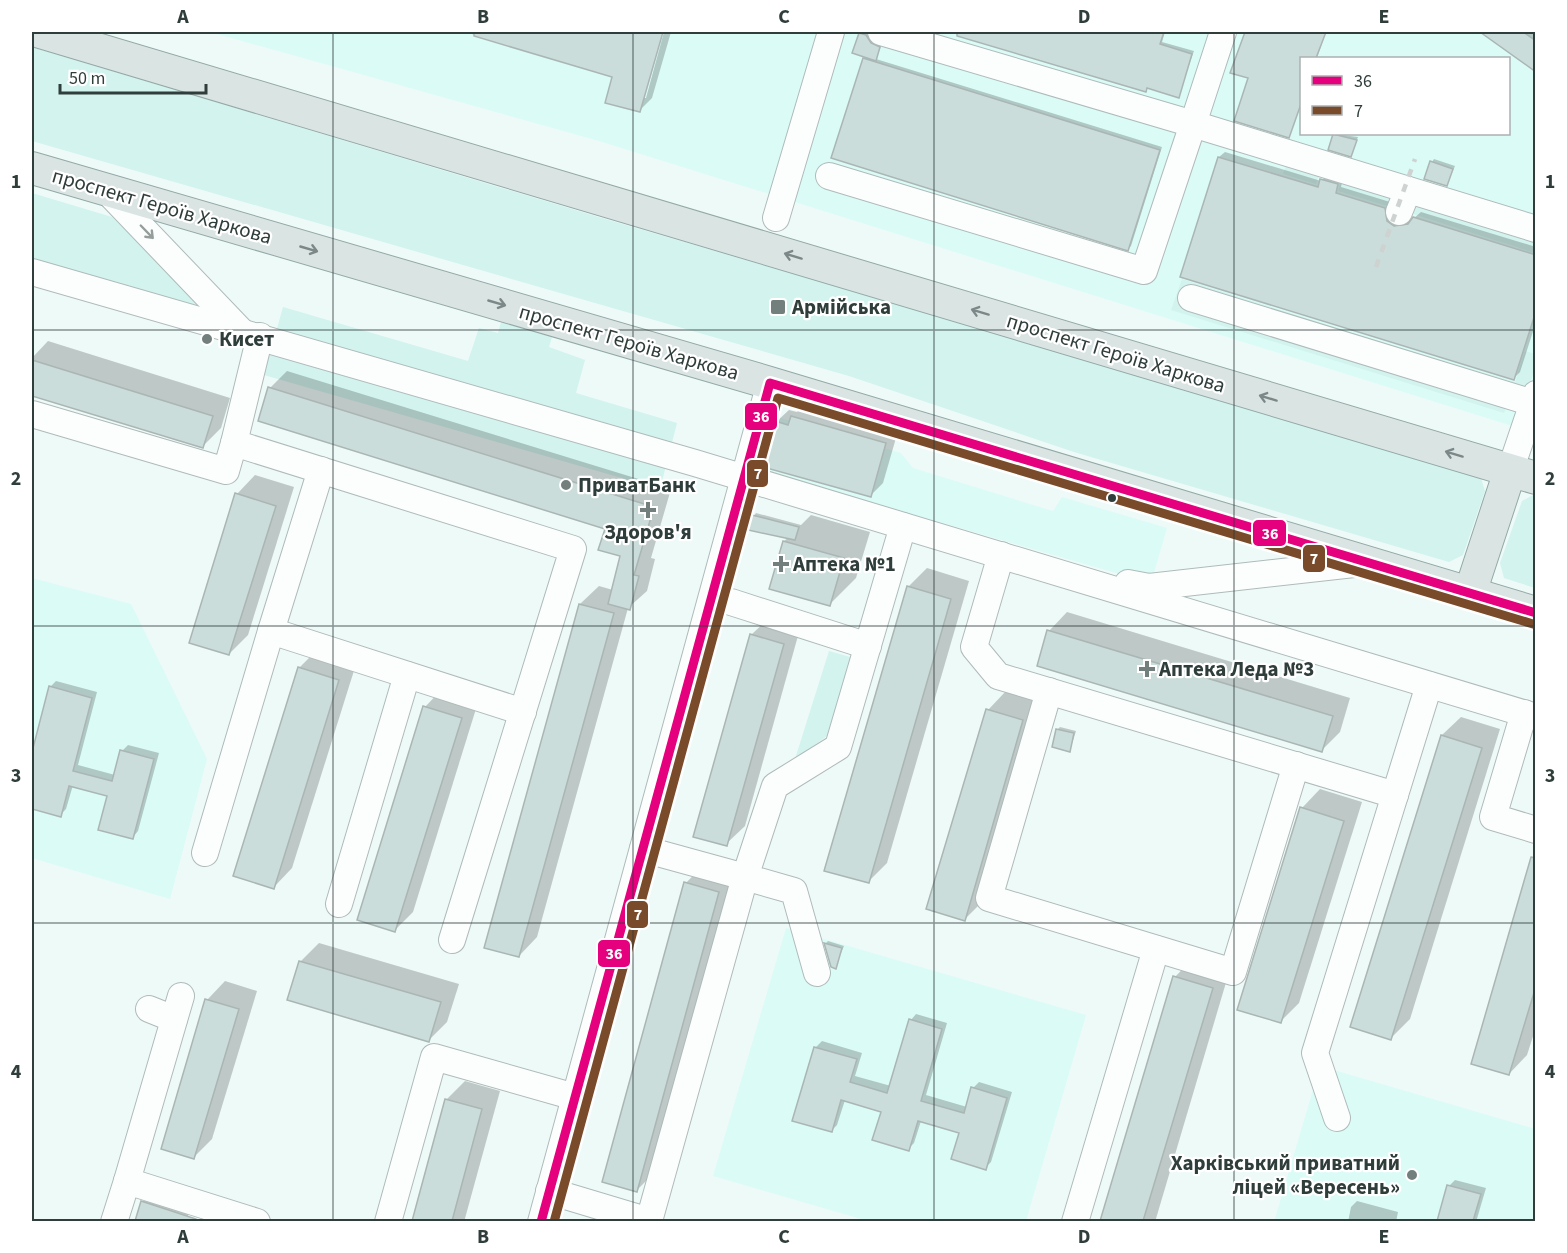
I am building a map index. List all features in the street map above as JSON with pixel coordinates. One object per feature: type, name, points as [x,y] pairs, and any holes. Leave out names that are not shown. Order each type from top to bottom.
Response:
[{"type":"main road","name":"проспект Героїв Харкова","points":[[40,32],[1523,475]]},
{"type":"main road","name":"проспект Героїв Харкова","points":[[32,168],[770,383],[1536,613]]},
{"type":"main road","points":[[1470,593],[1523,475]]},
{"type":"street","points":[[776,218],[831,32]]},
{"type":"street","points":[[881,32],[1193,124],[1404,201],[1536,229]]},
{"type":"street","points":[[829,176],[1144,271],[1155,204],[1193,124],[1223,32]]},
{"type":"street","points":[[106,190],[250,333]]},
{"type":"street","points":[[32,272],[250,333],[744,478],[1530,715],[1493,817],[1536,830]]},
{"type":"street","points":[[1191,298],[1534,399],[1523,475]]},
{"type":"street","points":[[32,414],[226,471],[234,443],[250,333]]},
{"type":"street","points":[[540,1221],[770,383]]},
{"type":"street","points":[[234,443],[573,549],[452,940]]},
{"type":"street","points":[[205,853],[321,470]]},
{"type":"street","points":[[549,1191],[650,1221],[745,877],[775,786],[838,747],[903,526]]},
{"type":"street","points":[[1009,558],[1149,587],[1372,562]]},
{"type":"street","points":[[1009,558],[974,647],[998,676],[1395,795]]},
{"type":"street","points":[[731,602],[868,646]]},
{"type":"street","points":[[271,631],[523,712]]},
{"type":"street","points":[[339,904],[407,675]]},
{"type":"street","points":[[1337,1118],[1316,1053],[1429,685]]},
{"type":"street","points":[[1050,691],[989,898],[1156,949],[1233,972],[1296,765]]},
{"type":"street","points":[[643,849],[794,891],[817,973]]},
{"type":"street","points":[[1075,1221],[1156,949]]},
{"type":"street","points":[[114,1221],[177,1007],[149,1009]]},
{"type":"street","points":[[388,1221],[434,1057],[575,1098]]},
{"type":"street","points":[[127,1181],[252,1221]]},
{"type":"shaded area","points":[[210,32],[1535,32],[1535,433],[599,141]]},
{"type":"shaded area","points":[[32,47],[602,218],[1480,475],[1485,491],[1463,555],[1449,562],[1074,452],[849,376],[32,141]]},
{"type":"shaded area","points":[[1288,160],[1319,175],[1316,184],[1283,174]]},
{"type":"shaded area","points":[[1341,182],[1395,193],[1394,208],[1338,191]]},
{"type":"shaded area","points":[[32,193],[112,217],[208,312],[32,263]]},
{"type":"shaded area","points":[[1407,201],[1535,238],[1535,253],[1404,211]]},
{"type":"shaded area","points":[[1182,279],[1341,329],[1337,339],[1508,402],[1504,413],[1171,310]]},
{"type":"shaded area","points":[[283,307],[468,361],[479,328],[498,333],[501,322],[552,337],[549,347],[585,360],[576,393],[677,423],[660,489],[264,375]]},
{"type":"shaded area","points":[[1353,333],[1515,382],[1525,351],[1535,354],[1535,367],[1527,395],[1349,344]]},
{"type":"shaded area","points":[[770,415],[901,453],[913,468],[1053,511],[1062,497],[1167,528],[1151,583],[754,469]]},
{"type":"shaded area","points":[[1535,494],[1535,588],[1504,578],[1500,563],[1522,501]]},
{"type":"shaded area","points":[[32,578],[131,604],[207,759],[170,899],[32,858]]},
{"type":"shaded area","points":[[829,651],[857,659],[834,731],[795,759]]},
{"type":"shaded area","points":[[786,928],[1086,1015],[1026,1221],[868,1221],[713,1176]]},
{"type":"shaded area","name":"Харківський приватний ліцей «Вересень»","points":[[1320,1066],[1535,1129],[1535,1221],[1274,1222]]},
{"type":"building","points":[[474,32],[663,32],[640,112],[605,103],[612,77],[474,36]]},
{"type":"building","points":[[957,32],[1164,32],[1160,44],[1192,54],[1179,98],[1147,88],[1146,92],[957,36]]},
{"type":"building","points":[[1245,32],[1326,32],[1316,57],[1300,57],[1300,107],[1289,138],[1234,121],[1248,78],[1230,73]]},
{"type":"building","points":[[1480,32],[1523,32],[1536,41],[1536,72]]},
{"type":"building","points":[[859,33],[866,35],[871,43],[880,47],[876,61],[852,53]]},
{"type":"building","points":[[863,58],[1160,150],[1128,251],[831,158]]},
{"type":"building","points":[[1333,135],[1357,140],[1351,157],[1328,150]]},
{"type":"building","points":[[1218,157],[1318,187],[1320,179],[1338,184],[1336,193],[1385,208],[1387,221],[1394,226],[1408,224],[1413,217],[1536,255],[1536,311],[1514,380],[1180,277]]},
{"type":"building","points":[[1430,161],[1453,169],[1447,186],[1424,179]]},
{"type":"building","points":[[32,360],[213,416],[203,448],[32,396]]},
{"type":"building","points":[[268,387],[654,507],[634,575],[639,576],[630,610],[608,604],[620,556],[598,550],[605,529],[258,421]]},
{"type":"building","points":[[791,416],[886,443],[871,497],[763,467],[775,421],[788,425]]},
{"type":"building","points":[[235,493],[276,506],[229,655],[189,643]]},
{"type":"building","points":[[752,515],[799,527],[795,540],[748,530]]},
{"type":"building","points":[[783,541],[844,558],[830,606],[769,589]]},
{"type":"building","points":[[907,586],[951,599],[869,883],[824,871]]},
{"type":"building","points":[[579,604],[614,613],[519,957],[484,948]]},
{"type":"building","points":[[1047,630],[1333,716],[1322,752],[1037,666]]},
{"type":"building","points":[[750,634],[784,644],[727,846],[693,837]]},
{"type":"building","points":[[298,667],[339,680],[274,889],[233,876]]},
{"type":"building","points":[[49,686],[92,698],[73,771],[112,781],[120,750],[154,759],[133,839],[98,830],[107,796],[69,786],[61,817],[32,809],[32,752]]},
{"type":"building","points":[[423,706],[462,718],[395,932],[357,920]]},
{"type":"building","points":[[986,709],[1023,720],[965,921],[926,909]]},
{"type":"building","points":[[1056,729],[1074,733],[1070,752],[1052,747]]},
{"type":"building","points":[[1441,735],[1482,748],[1391,1040],[1350,1027]]},
{"type":"building","points":[[1300,807],[1344,821],[1281,1023],[1237,1010]]},
{"type":"building","points":[[1531,857],[1536,858],[1536,986],[1509,1075],[1471,1064]]},
{"type":"building","points":[[684,882],[719,892],[637,1192],[602,1182]]},
{"type":"building","points":[[824,943],[842,948],[836,969],[831,967]]},
{"type":"building","points":[[299,961],[441,1002],[429,1042],[287,1000]]},
{"type":"building","points":[[1173,976],[1213,988],[1143,1221],[1100,1221]]},
{"type":"building","points":[[205,999],[239,1009],[194,1159],[161,1149]]},
{"type":"building","points":[[909,1019],[942,1029],[921,1101],[964,1113],[971,1087],[1007,1098],[986,1170],[951,1159],[959,1133],[918,1121],[909,1151],[872,1140],[881,1112],[841,1100],[832,1132],[792,1121],[814,1047],[857,1059],[850,1082],[887,1093]]},
{"type":"building","points":[[445,1099],[482,1109],[452,1221],[412,1221]]},
{"type":"building","points":[[1447,1185],[1481,1194],[1473,1221],[1437,1221]]},
{"type":"building","points":[[141,1201],[196,1219],[196,1221],[135,1221]]},
{"type":"railway","points":[[1376,267],[1415,159]]},
{"type":"transit line","name":"36","points":[[541,1222],[770,383],[1536,613]]},
{"type":"transit line","name":"7","points":[[554,1222],[778,398],[1533,624]]},
{"type":"place","name":"Армійська","points":[[778,307]]},
{"type":"place","name":"Кисет","points":[[207,339]]},
{"type":"place","name":"ПриватБанк","points":[[566,485]]},
{"type":"place","name":"Здоров'я","points":[[648,510]]},
{"type":"place","name":"Аптека №1","points":[[781,564]]},
{"type":"place","name":"Аптека Леда №3","points":[[1147,669]]},
{"type":"place","name":"Харківський приватний ліцей «Вересень»","points":[[1412,1175]]}]
